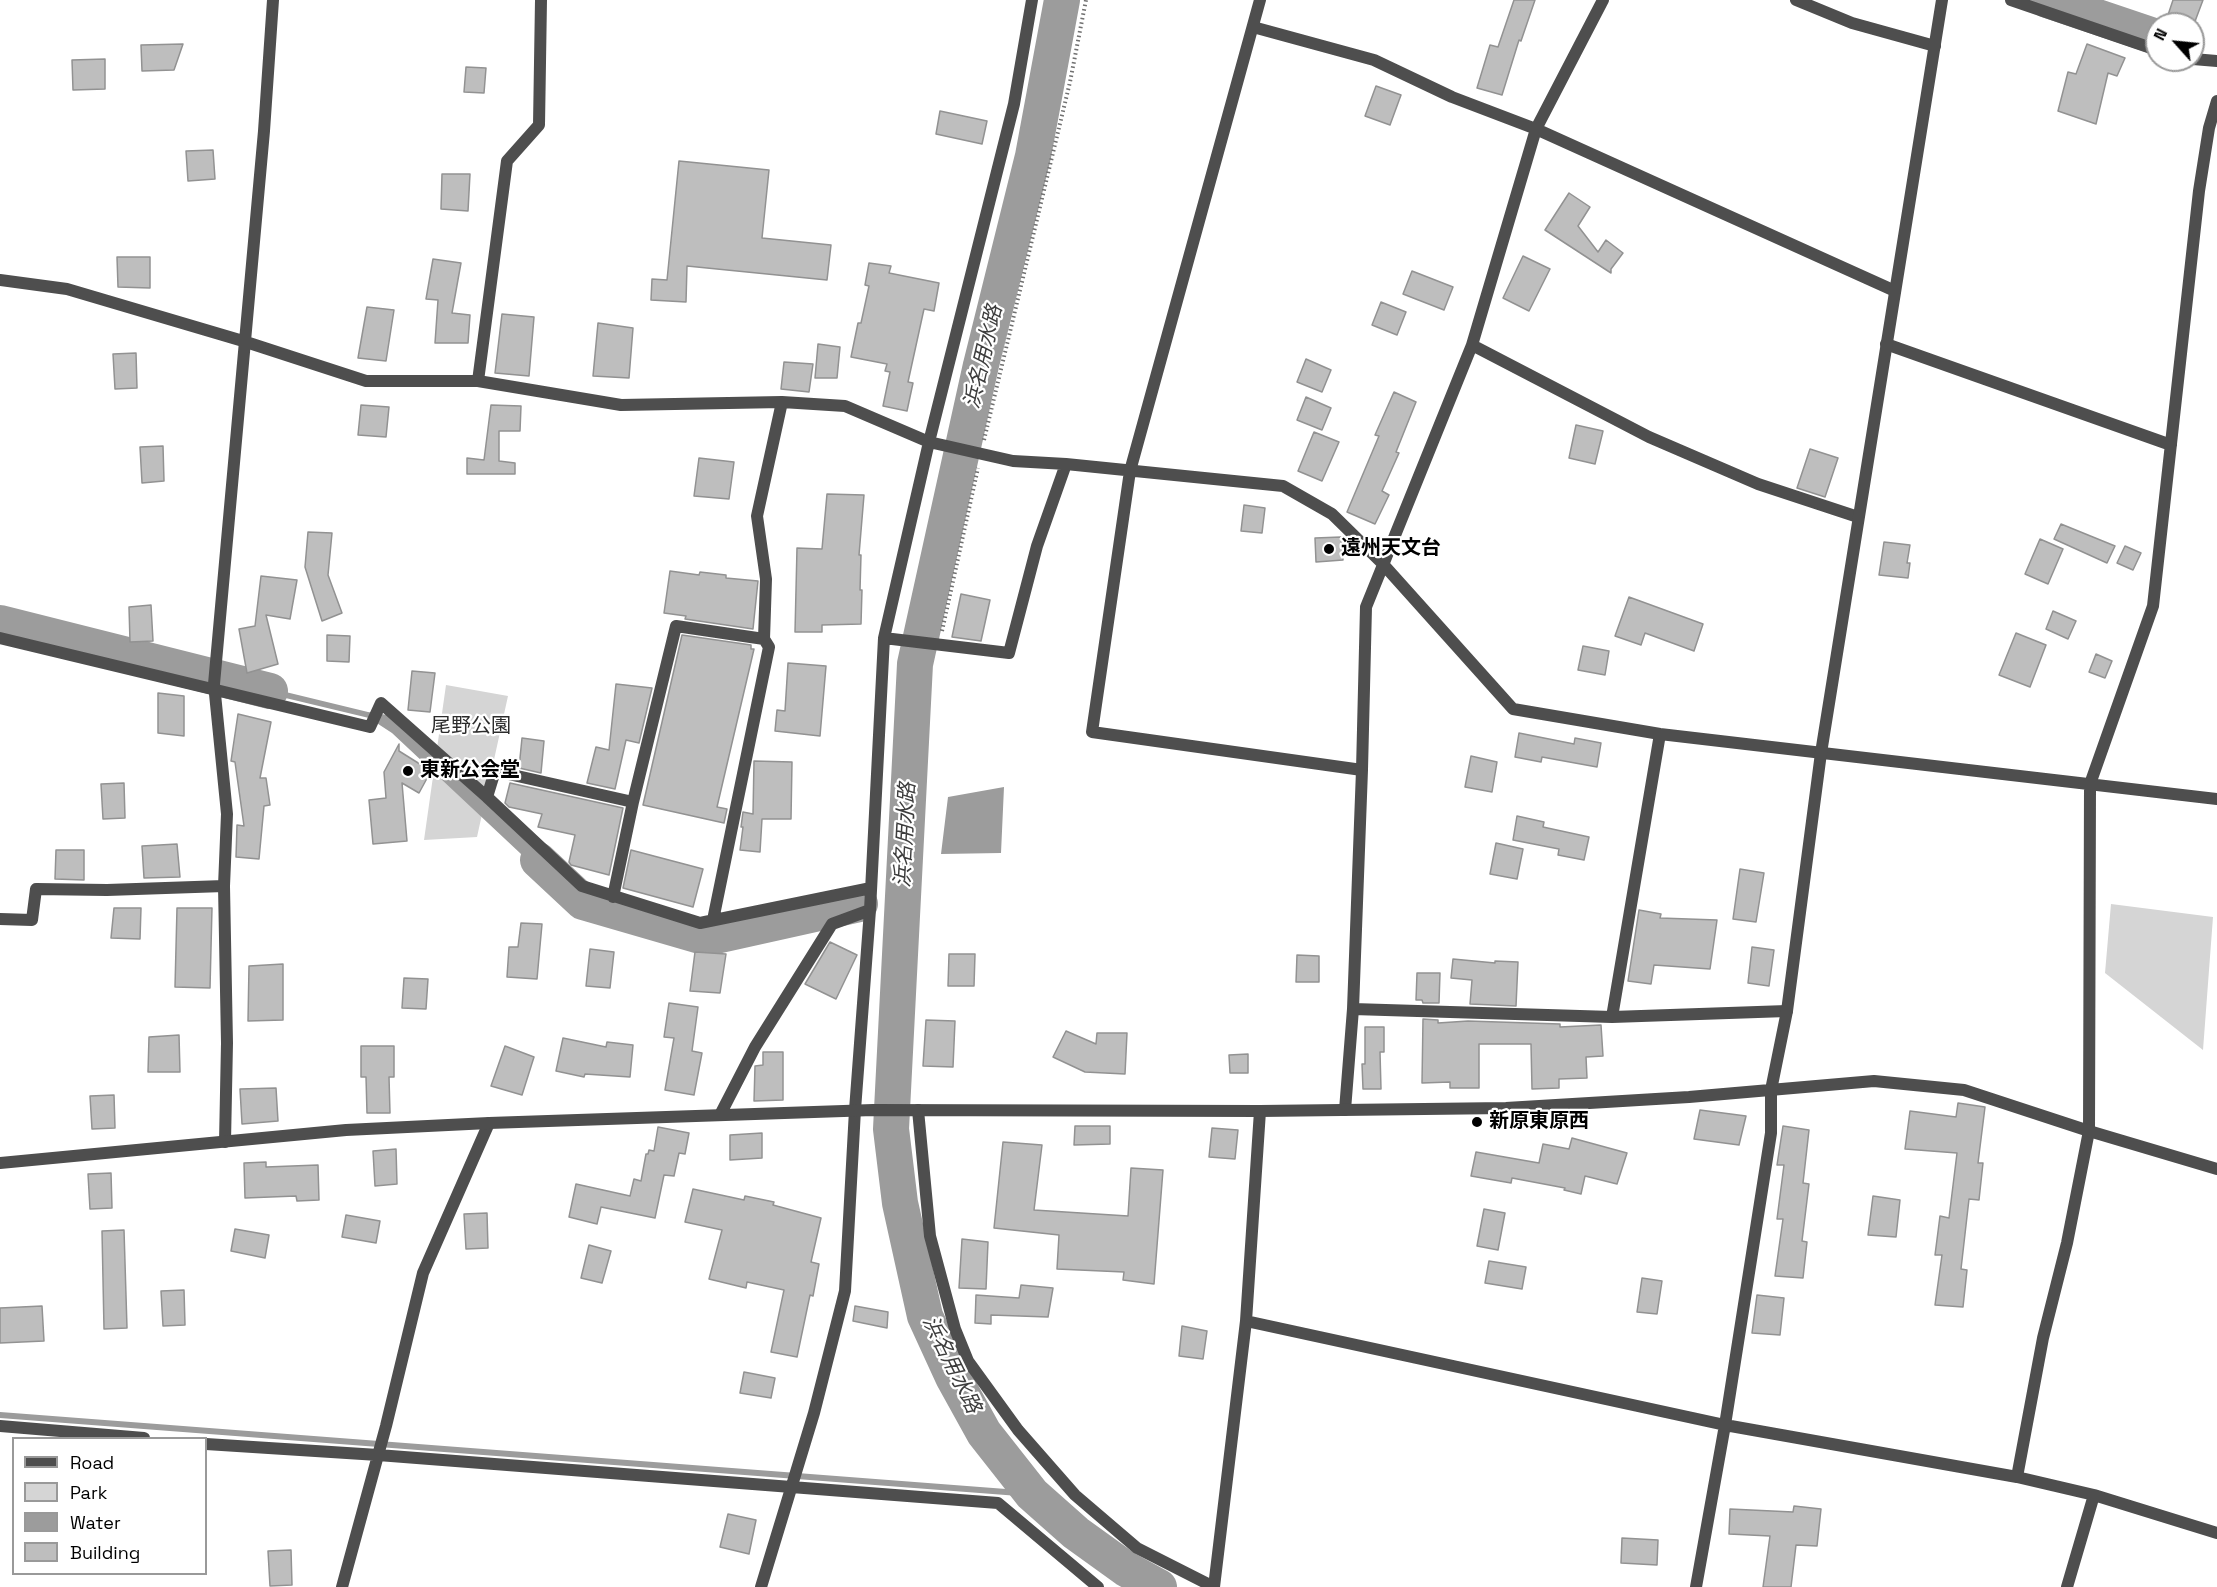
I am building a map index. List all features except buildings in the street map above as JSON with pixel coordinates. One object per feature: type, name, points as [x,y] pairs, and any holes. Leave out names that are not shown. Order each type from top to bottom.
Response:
[{"type":"street","points":[[225,1142],[227,1043],[224,886],[227,813],[215,686],[243,342],[255,238],[273,0]]},
{"type":"street","points":[[478,381],[507,161],[539,125],[541,0]]},
{"type":"street","points":[[761,1587],[799,1465],[845,1291],[855,1110],[870,910],[884,638],[934,443],[1014,104],[1032,0]]},
{"type":"street","points":[[1260,0],[1130,471],[1092,732],[1362,771]]},
{"type":"street","points":[[1345,1110],[1353,1009],[1366,607],[1472,345],[1536,129],[1603,0]]},
{"type":"street","points":[[1796,0],[1852,23],[1935,46]]},
{"type":"street","points":[[1696,1587],[1725,1425],[1771,1133],[1771,1090],[1787,1011],[1821,753],[1942,0]]},
{"type":"street","points":[[2011,0],[2145,46]]},
{"type":"street","points":[[1253,27],[1374,60],[1452,97],[1536,129],[1895,291]]},
{"type":"street","points":[[2017,1477],[2043,1338],[2067,1243],[2089,1131],[2090,784],[2153,606],[2199,191],[2209,128],[2217,101]]},
{"type":"street","points":[[0,280],[67,289],[366,381],[478,381],[621,405],[782,402],[845,406],[934,443],[1013,461],[1066,464],[1283,486],[1332,514],[1382,563],[1513,709],[1660,734],[2217,799]]},
{"type":"street","points":[[1886,344],[2171,445]]},
{"type":"street","points":[[1472,345],[1649,437],[1758,484],[1858,517]]},
{"type":"street","points":[[712,920],[769,647],[764,639],[766,579],[757,516],[782,402]]},
{"type":"street","points":[[884,638],[1009,653],[1037,546],[1066,464]]},
{"type":"street","points":[[614,897],[633,802],[676,626],[764,639]]},
{"type":"street","points":[[0,638],[215,686],[370,727],[381,703],[487,797],[582,886],[700,923],[871,888]]},
{"type":"street","points":[[1612,1017],[1660,734]]},
{"type":"street","points":[[487,797],[495,771],[633,802]]},
{"type":"street","points":[[0,919],[32,920],[36,889],[108,890],[224,886]]},
{"type":"street","points":[[720,1115],[755,1047],[832,924],[870,910]]},
{"type":"street","points":[[1353,1009],[1612,1017],[1787,1011]]},
{"type":"street","points":[[0,1163],[346,1130],[489,1123],[855,1110],[1260,1111],[1506,1108],[1874,1081],[1964,1090],[2089,1131],[2217,1169]]},
{"type":"street","points":[[918,1110],[930,1236],[955,1329],[968,1361],[1018,1430],[1075,1495],[1137,1548],[1214,1587],[1246,1321],[1260,1111]]},
{"type":"street","points":[[342,1587],[385,1431],[423,1273],[489,1123]]},
{"type":"street","points":[[1246,1321],[1725,1425],[2017,1477],[2094,1495],[2217,1533]]},
{"type":"street","points":[[0,1426],[132,1437]]},
{"type":"street","points":[[207,1444],[378,1454],[998,1503],[1098,1587]]},
{"type":"street","points":[[2067,1587],[2094,1495]]},
{"type":"path","points":[[938,646],[1070,82],[1086,0]]},
{"type":"green space","name":"尾野公園","points":[[446,685],[508,696],[477,837],[424,840]]},
{"type":"green space","points":[[2111,904],[2213,917],[2203,1050],[2105,973]]},
{"type":"water","points":[[224,677],[368,712],[394,716],[579,888],[569,899],[392,733],[369,718],[223,683]]},
{"type":"water","points":[[1004,787],[1001,853],[941,854],[948,797]]},
{"type":"waterway","name":"浜名用水路","points":[[1062,0],[1033,156],[981,365],[915,664],[891,1129],[900,1203],[925,1316],[953,1377],[984,1433],[1032,1494],[1076,1533],[1126,1569],[1159,1587]]},
{"type":"waterway","points":[[2047,0],[2145,33]]},
{"type":"waterway","points":[[0,623],[270,691]]},
{"type":"waterway","points":[[538,860],[583,902],[707,938],[860,904]]},
{"type":"waterway","points":[[0,1415],[1032,1494]]},
{"type":"place","name":"遠州天文台","points":[[1329,549]]},
{"type":"place","name":"東新公会堂","points":[[408,771]]},
{"type":"place","name":"新原東原西","points":[[1477,1122]]}]
